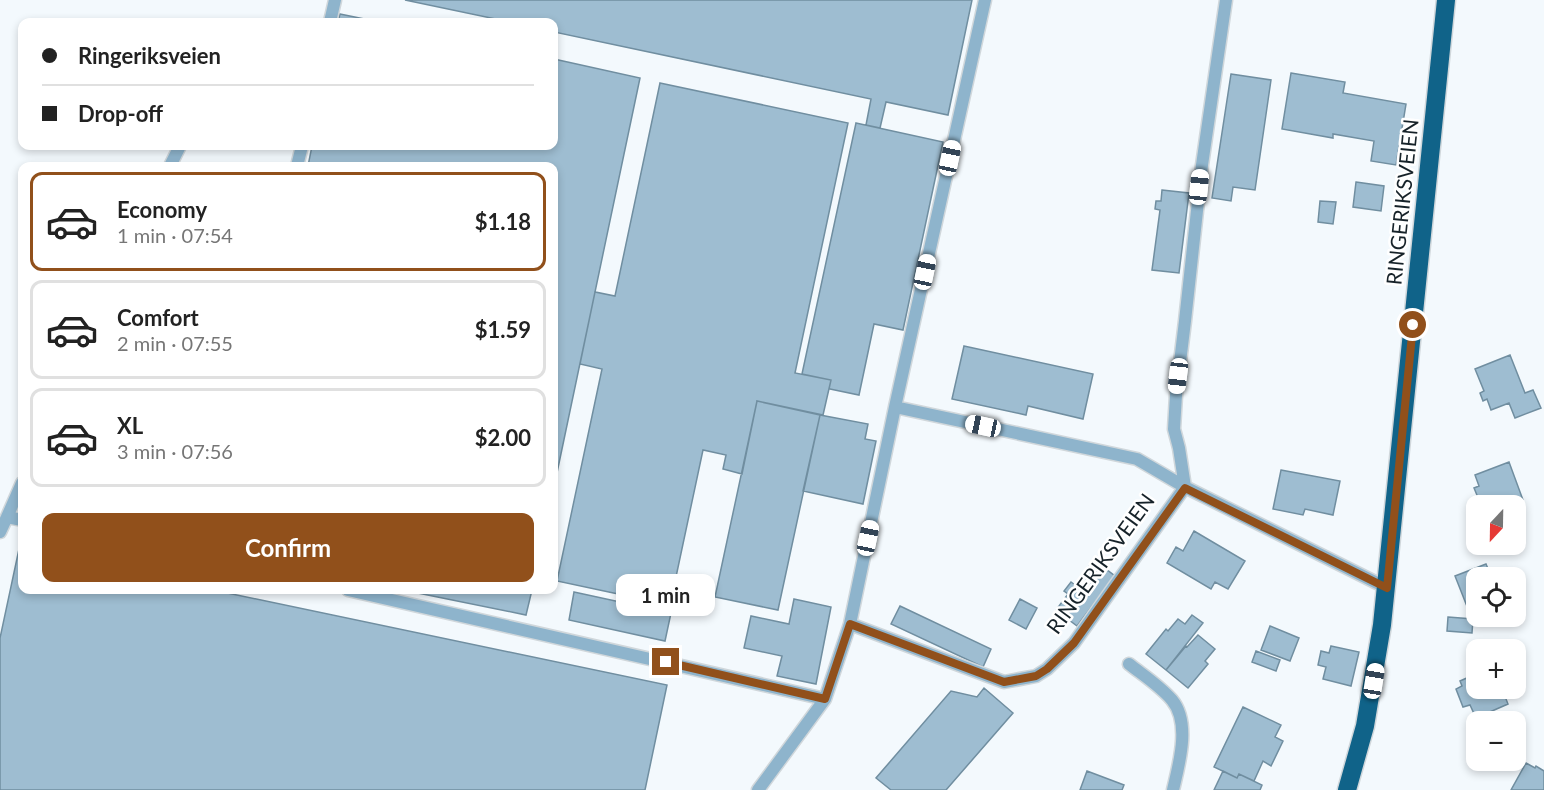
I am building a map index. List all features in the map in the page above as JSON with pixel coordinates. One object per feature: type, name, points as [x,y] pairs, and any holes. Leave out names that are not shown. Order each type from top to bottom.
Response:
[{"type":"highway","name":"RINGERIKSVEIEN","points":[[1347,790],[1365,726],[1387,588],[1446,0]]},
{"type":"lane","points":[[331,18],[335,0]]},
{"type":"lane","points":[[758,790],[825,699],[850,624],[985,0]]},
{"type":"lane","points":[[1185,488],[1174,429],[1176,395],[1202,165],[1226,0]]},
{"type":"lane","name":"RINGERIKSVEIEN","points":[[895,408],[1137,459],[1185,488],[1387,588]]},
{"type":"lane","name":"RINGERIKSVEIEN","points":[[850,624],[1004,682],[1036,676],[1047,669],[1074,643],[1185,488]]},
{"type":"lane","points":[[0,532],[18,492]]},
{"type":"lane","points":[[7,517],[18,519]]},
{"type":"lane","points":[[366,594],[825,699]]},
{"type":"lane","points":[[1129,664],[1170,699],[1180,714],[1182,740],[1173,790]]},
{"type":"building","points":[[405,0],[972,0],[948,115],[886,102],[880,128],[866,125],[871,99],[558,33],[558,18],[491,18]]},
{"type":"building","points":[[340,14],[360,18],[339,18]]},
{"type":"building","points":[[558,60],[640,78],[558,468],[558,162],[309,162],[311,150],[558,150]]},
{"type":"building","points":[[1291,73],[1345,82],[1343,93],[1406,104],[1396,165],[1371,161],[1374,141],[1333,134],[1333,138],[1282,129]]},
{"type":"building","points":[[1231,74],[1271,80],[1255,190],[1233,187],[1231,201],[1212,198]]},
{"type":"building","points":[[660,83],[848,123],[795,373],[831,380],[823,415],[757,401],[742,474],[723,469],[726,455],[703,450],[670,605],[558,581],[602,369],[580,364],[595,292],[615,296]]},
{"type":"building","points":[[856,123],[943,142],[903,330],[874,324],[859,395],[829,389],[831,380],[802,374]]},
{"type":"building","points":[[1356,182],[1384,186],[1381,211],[1353,207]]},
{"type":"building","points":[[1162,190],[1189,193],[1179,273],[1152,270],[1160,210],[1155,209],[1156,201],[1161,201]]},
{"type":"building","points":[[1320,201],[1336,202],[1333,224],[1318,222]]},
{"type":"building","points":[[964,346],[1093,374],[1083,419],[1028,406],[1026,415],[952,399]]},
{"type":"building","points":[[1510,355],[1525,393],[1533,390],[1541,408],[1515,418],[1509,403],[1491,410],[1487,399],[1483,401],[1480,393],[1484,391],[1475,369]]},
{"type":"building","points":[[757,401],[820,415],[778,610],[715,597]]},
{"type":"building","points":[[820,415],[868,424],[865,439],[876,441],[863,504],[803,491]]},
{"type":"building","points":[[1509,462],[1521,495],[1477,495],[1474,488],[1479,486],[1475,475]]},
{"type":"building","points":[[1281,470],[1340,481],[1333,515],[1305,509],[1303,515],[1273,509]]},
{"type":"building","points":[[1194,531],[1245,561],[1228,589],[1215,582],[1211,589],[1167,563],[1176,547],[1183,551]]},
{"type":"building","points":[[18,554],[18,594],[232,594],[667,685],[645,790],[0,790],[0,638]]},
{"type":"building","points":[[1094,560],[1115,576],[1077,626],[1056,610],[1068,594],[1064,591],[1071,582],[1075,585]]},
{"type":"building","points":[[1466,572],[1466,604],[1455,576]]},
{"type":"building","points":[[574,592],[671,613],[665,641],[569,620]]},
{"type":"building","points":[[423,594],[531,594],[526,615]]},
{"type":"building","points":[[794,599],[831,607],[816,684],[777,676],[782,656],[744,648],[751,616],[789,624]]},
{"type":"building","points":[[1020,599],[1037,608],[1026,629],[1009,620]]},
{"type":"building","points":[[900,606],[991,649],[983,667],[891,624]]},
{"type":"building","points":[[1192,615],[1203,623],[1166,670],[1146,654],[1166,629],[1168,631],[1178,619],[1185,624]]},
{"type":"building","points":[[1448,617],[1466,618],[1466,627],[1472,627],[1472,633],[1447,631]]},
{"type":"building","points":[[1270,626],[1299,638],[1290,661],[1261,650]]},
{"type":"building","points":[[1198,635],[1215,649],[1205,661],[1208,664],[1188,688],[1166,670]]},
{"type":"building","points":[[1331,646],[1359,652],[1351,686],[1323,679],[1326,667],[1318,665],[1321,651],[1329,653]]},
{"type":"building","points":[[1256,651],[1280,660],[1276,671],[1252,662]]},
{"type":"building","points":[[1466,678],[1466,699],[1506,699],[1508,704],[1492,711],[1473,711],[1470,705],[1463,707],[1456,689],[1462,686],[1460,681]]},
{"type":"building","points":[[984,688],[1013,713],[946,790],[891,790],[876,778],[951,691],[977,697]]},
{"type":"building","points":[[1243,707],[1281,725],[1275,737],[1283,741],[1271,766],[1263,761],[1254,781],[1239,774],[1237,778],[1214,767]]},
{"type":"building","points":[[1526,763],[1544,771],[1544,790],[1511,790],[1522,771],[1526,771]]},
{"type":"building","points":[[1087,771],[1124,785],[1122,790],[1080,790]]},
{"type":"building","points":[[1223,771],[1237,778],[1239,774],[1262,785],[1260,790],[1214,790]]},
{"type":"route","points":[[666,662],[825,699],[850,624],[1004,682],[1036,676],[1047,669],[1074,643],[1185,488],[1387,588],[1413,325]]}]
